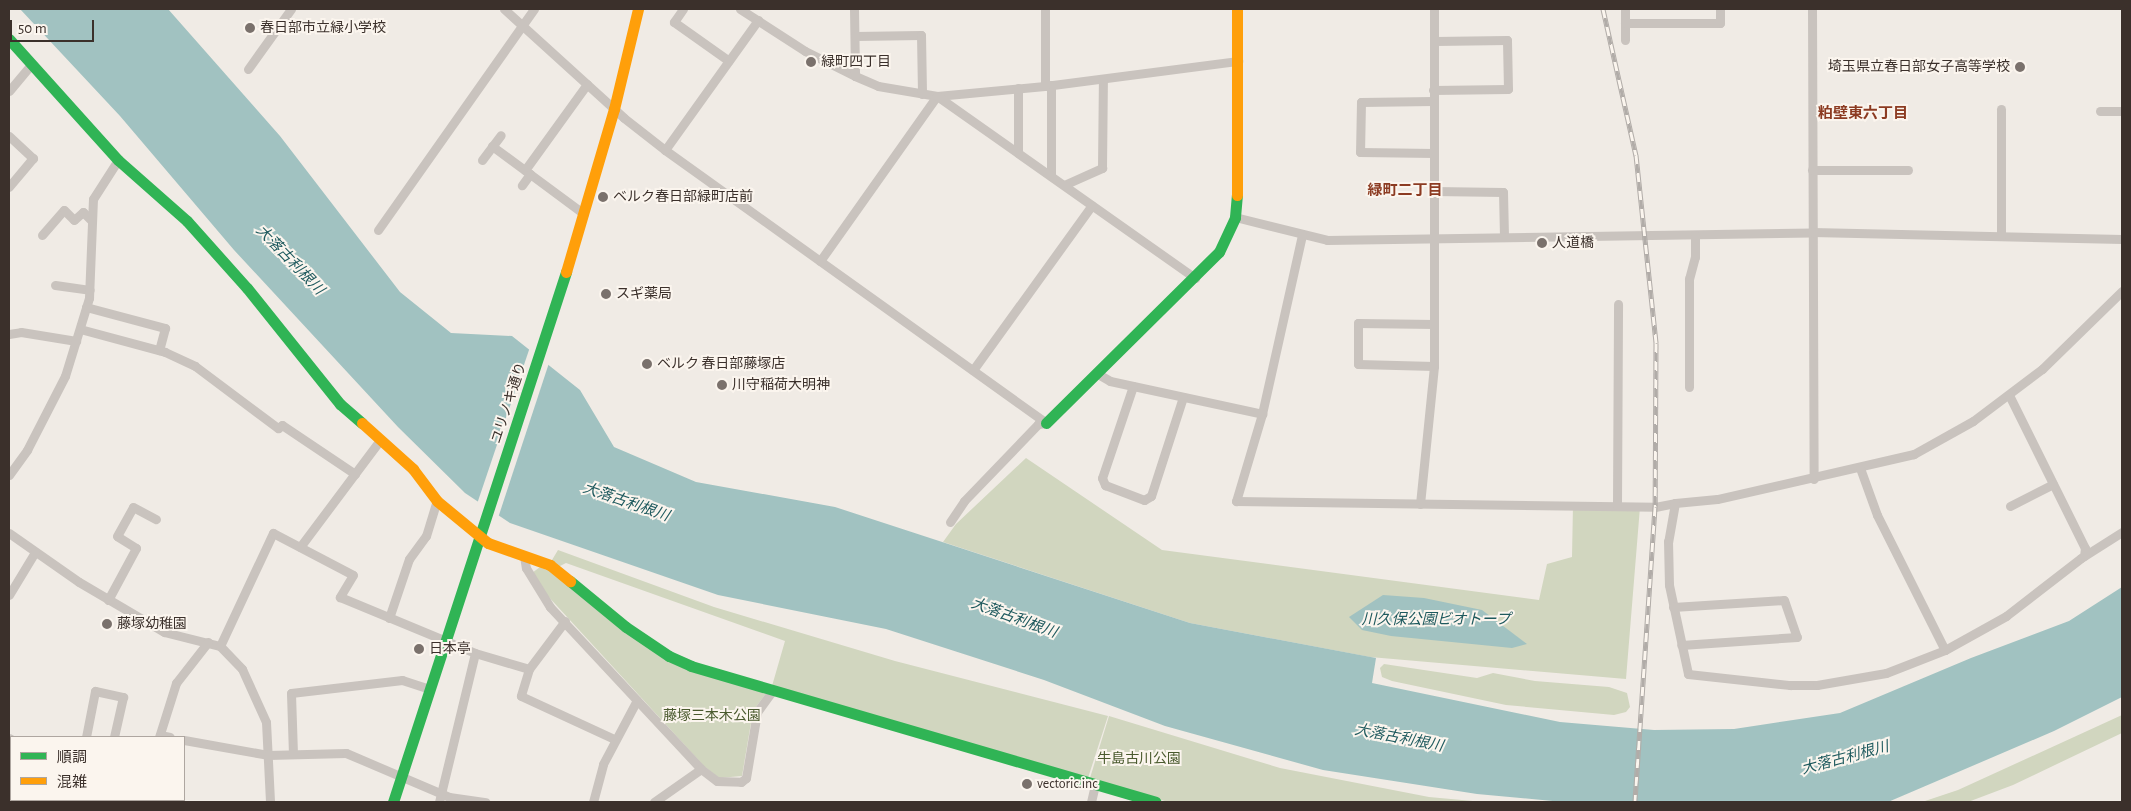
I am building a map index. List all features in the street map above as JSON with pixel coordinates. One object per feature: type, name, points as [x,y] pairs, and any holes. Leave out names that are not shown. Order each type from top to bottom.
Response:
[{"type":"street","points":[[248,70],[291,9]]},
{"type":"street","points":[[504,9],[614,108],[665,150],[1046,423]]},
{"type":"street","points":[[378,230],[534,9]]},
{"type":"street","name":"ユリノキ通り","points":[[393,802],[544,344],[614,108],[638,9]]},
{"type":"street","points":[[683,9],[674,22],[729,61]]},
{"type":"street","points":[[740,9],[805,51],[855,76],[878,86],[937,96],[1048,86],[1238,61]]},
{"type":"street","points":[[854,9],[855,76]]},
{"type":"street","points":[[1045,9],[1051,176]]},
{"type":"street","points":[[950,522],[956,510],[970,494],[1038,424],[1046,423],[1098,374],[1219,252],[1235,217],[1237,9]]},
{"type":"street","points":[[1420,504],[1434,366],[1433,90],[1436,41],[1434,9]]},
{"type":"street","points":[[1625,9],[1625,40]]},
{"type":"street","points":[[1625,23],[1720,23],[1720,9]]},
{"type":"street","points":[[1812,9],[1814,479]]},
{"type":"street","points":[[665,150],[758,20]]},
{"type":"street","points":[[855,36],[921,35],[922,94]]},
{"type":"street","points":[[9,39],[118,160],[187,221],[247,288],[313,374],[380,440],[413,469],[436,501],[481,537],[499,548],[550,565],[626,627],[669,656],[691,666],[1155,802]]},
{"type":"street","points":[[1433,90],[1508,89],[1507,40],[1436,41]]},
{"type":"street","points":[[9,91],[32,64]]},
{"type":"street","points":[[1064,186],[1102,168],[1103,79]]},
{"type":"street","points":[[522,185],[527,172],[587,84]]},
{"type":"street","points":[[1018,88],[1018,153]]},
{"type":"street","points":[[937,96],[1195,278]]},
{"type":"street","points":[[820,260],[937,96]]},
{"type":"street","points":[[1434,101],[1361,102],[1360,152],[1434,153]]},
{"type":"street","points":[[2001,109],[2001,236]]},
{"type":"street","points":[[2100,111],[2122,111]]},
{"type":"street","points":[[482,160],[500,135]]},
{"type":"street","points":[[9,136],[34,158],[9,187]]},
{"type":"street","points":[[492,146],[584,214]]},
{"type":"street","points":[[9,475],[27,450],[65,376],[90,290],[93,200],[118,160]]},
{"type":"street","points":[[1812,170],[1908,170]]},
{"type":"street","points":[[1434,191],[1503,192],[1504,236]]},
{"type":"street","points":[[973,370],[1092,205]]},
{"type":"street","points":[[42,234],[64,210],[74,220],[83,212],[91,220]]},
{"type":"street","points":[[1235,217],[1327,240],[1812,232],[2122,239]]},
{"type":"street","points":[[1302,235],[1262,414],[1236,501],[1655,507],[1717,499],[1814,479],[1914,454],[1949,437],[2042,369],[2122,291]]},
{"type":"street","points":[[1689,387],[1688,279],[1695,257],[1695,235]]},
{"type":"street","points":[[55,285],[90,290]]},
{"type":"street","points":[[1617,505],[1618,304]]},
{"type":"street","points":[[86,306],[165,328],[159,350]]},
{"type":"street","points":[[1434,324],[1358,323],[1358,364],[1434,366]]},
{"type":"street","points":[[80,329],[159,350],[195,366],[278,428],[282,425],[355,474]]},
{"type":"street","points":[[9,334],[21,332],[76,341]]},
{"type":"street","points":[[1098,374],[1133,386],[1182,398],[1262,414]]},
{"type":"street","points":[[1133,386],[1102,478],[1105,486],[1144,500],[1151,496],[1182,398]]},
{"type":"street","points":[[2008,395],[2085,548],[2084,556]]},
{"type":"street","points":[[300,547],[380,440]]},
{"type":"street","points":[[1860,468],[1877,515],[1945,650]]},
{"type":"street","points":[[2010,506],[2053,484]]},
{"type":"street","points":[[389,618],[409,559],[426,536],[436,501]]},
{"type":"street","points":[[1675,503],[1668,541],[1673,607],[1688,674],[1790,685],[1817,685],[1886,673],[1945,650],[2006,616],[2084,556],[2122,532]]},
{"type":"street","points":[[108,600],[136,548],[117,536],[133,507],[156,519]]},
{"type":"street","points":[[9,533],[108,600],[164,632],[220,646],[242,668],[256,694],[266,722],[270,802]]},
{"type":"street","points":[[220,646],[273,533],[353,575],[340,597],[475,653],[529,669]]},
{"type":"street","points":[[9,595],[35,552]]},
{"type":"street","points":[[524,556],[526,568],[550,607],[701,769],[724,783],[741,782],[746,778],[757,712],[773,690]]},
{"type":"street","points":[[1673,607],[1784,600],[1796,637],[1681,645]]},
{"type":"street","points":[[564,621],[529,669],[521,696],[614,739]]},
{"type":"street","points":[[159,736],[176,683],[208,642]]},
{"type":"street","points":[[440,798],[475,653]]},
{"type":"street","points":[[293,754],[291,693],[402,680],[430,689]]},
{"type":"street","points":[[86,736],[95,691],[122,697],[114,736]]},
{"type":"street","points":[[593,802],[603,764],[614,739],[637,700]]},
{"type":"street","points":[[185,740],[268,755],[346,753],[402,775],[440,798],[486,802]]},
{"type":"street","points":[[654,802],[701,769]]},
{"type":"street","points":[[1091,802],[1095,784]]},
{"type":"green space","points":[[1026,458],[1162,550],[1539,600],[1547,564],[1572,557],[1573,505],[1640,507],[1626,679],[1370,657],[1190,623],[943,542],[956,524]]},
{"type":"green space","name":"藤塚三本木公園","points":[[558,550],[714,607],[895,661],[1108,716],[1088,778],[772,686],[785,641],[566,563],[558,567],[633,636],[767,692],[753,711],[742,776],[719,778],[704,766],[546,594],[532,573],[540,567],[546,570]]},
{"type":"green space","points":[[1384,664],[1477,678],[1493,673],[1535,681],[1609,687],[1627,693],[1630,707],[1626,712],[1614,715],[1506,705],[1392,681],[1382,677],[1380,668]]},
{"type":"green space","points":[[2122,715],[2122,733],[2013,785],[1968,802],[1922,802],[1958,790]]},
{"type":"green space","name":"牛島古川公園","points":[[1109,716],[1280,768],[1429,797],[1484,802],[1168,802],[1090,778]]},
{"type":"water","name":"大落古利根川","points":[[20,9],[168,9],[280,136],[400,292],[451,333],[512,336],[580,390],[614,447],[696,482],[835,507],[1190,623],[1376,658],[1372,683],[1560,722],[1654,730],[1734,729],[1840,713],[1971,658],[2069,621],[2122,587],[2122,697],[2054,731],[1888,802],[1563,802],[1477,794],[1323,770],[1165,726],[1044,680],[886,629],[718,595],[510,523],[465,493],[398,427],[234,250],[120,116]]},
{"type":"water","name":"川久保公園ビオトープ","points":[[1383,595],[1424,598],[1482,610],[1527,644],[1512,648],[1391,636],[1362,630],[1349,617]]},
{"type":"pier","points":[[530,347],[549,363],[498,518],[477,504]]},
{"type":"railway","points":[[1603,9],[1636,155],[1656,343],[1655,507],[1635,802]]},
{"type":"traffic: fast","points":[[9,39],[118,160],[187,221],[247,288],[340,404],[362,423]]},
{"type":"traffic: fast","points":[[1046,423],[1219,252],[1235,217],[1237,195]]},
{"type":"traffic: fast","points":[[393,802],[566,272]]},
{"type":"traffic: fast","points":[[570,581],[626,627],[669,656],[691,666],[1155,802]]},
{"type":"traffic: slow","points":[[566,272],[614,109],[638,9]]},
{"type":"traffic: slow","points":[[1237,9],[1237,195]]},
{"type":"traffic: slow","points":[[362,423],[413,469],[437,501],[488,543],[550,565],[570,581]]},
{"type":"place","name":"春日部市立緑小学校","points":[[250,28]]},
{"type":"place","name":"緑町四丁目","points":[[811,62]]},
{"type":"place","name":"埼玉県立春日部女子高等学校","points":[[2020,67]]},
{"type":"place","name":"ベルク春日部緑町店前","points":[[603,197]]},
{"type":"place","name":"人道橋","points":[[1542,243]]},
{"type":"place","name":"スギ薬局","points":[[606,294]]},
{"type":"place","name":"ベルク 春日部藤塚店","points":[[647,364]]},
{"type":"place","name":"川守稲荷大明神","points":[[722,385]]},
{"type":"place","name":"藤塚幼稚園","points":[[107,624]]},
{"type":"place","name":"日本亭","points":[[419,649]]},
{"type":"place","name":"vectoric.inc","points":[[1027,784]]},
{"type":"district","name":"粕壁東六丁目","points":[[1863,114]]},
{"type":"district","name":"緑町二丁目","points":[[1405,191]]}]
